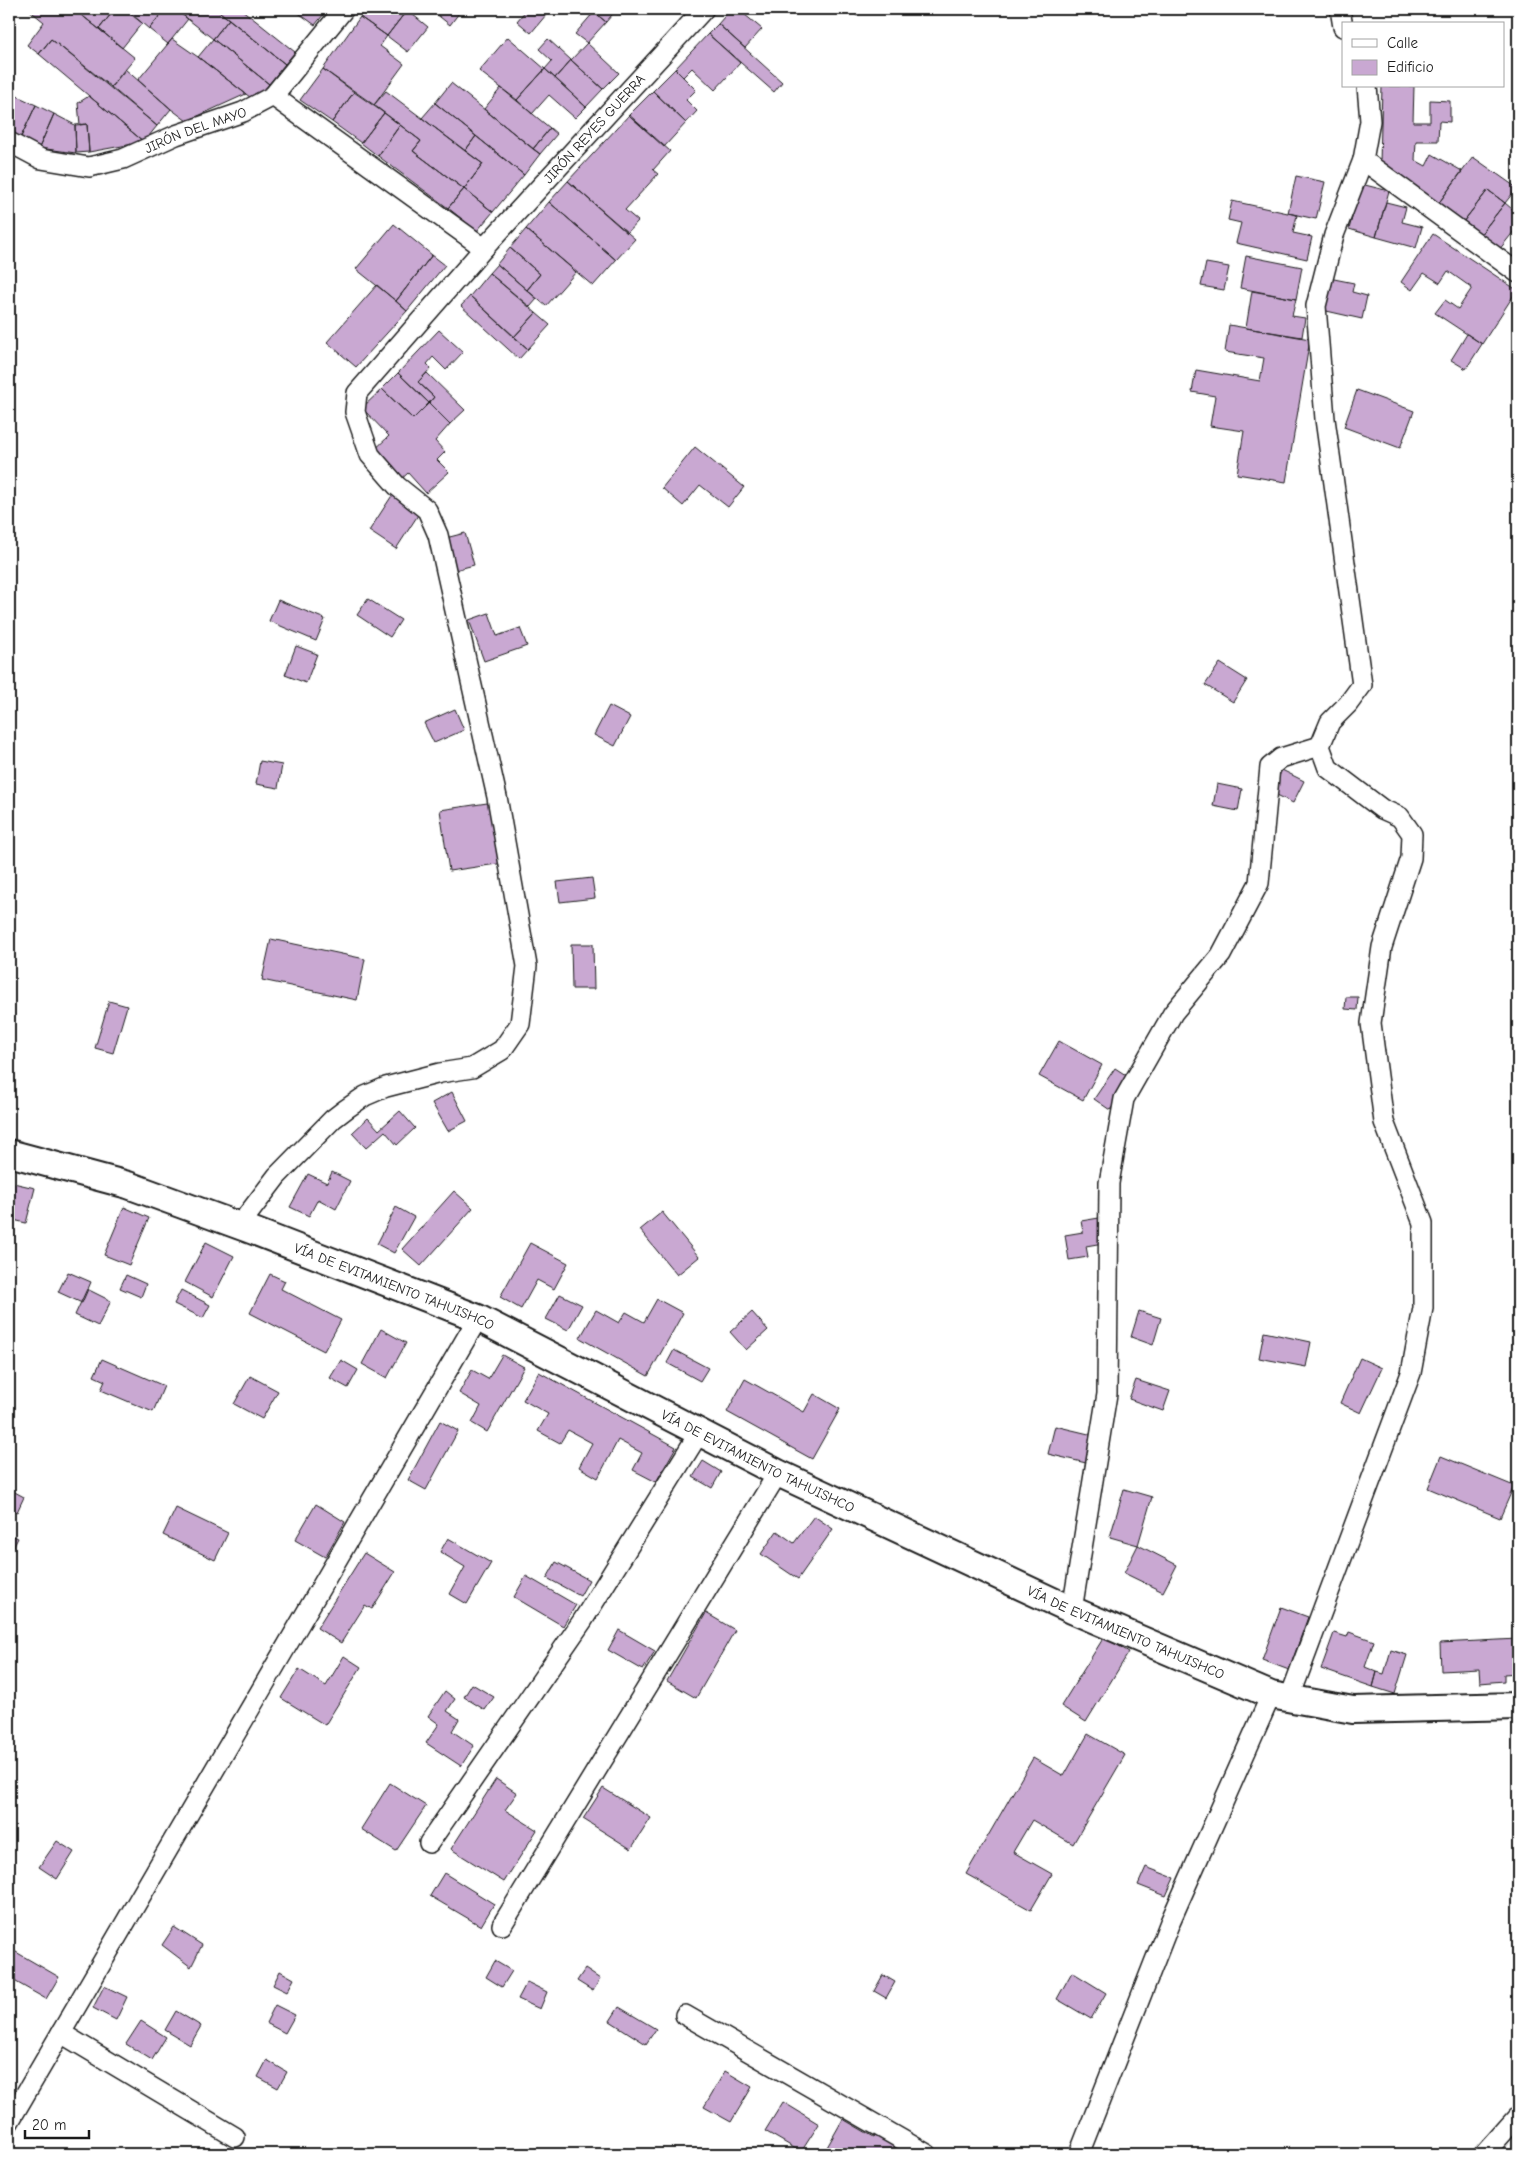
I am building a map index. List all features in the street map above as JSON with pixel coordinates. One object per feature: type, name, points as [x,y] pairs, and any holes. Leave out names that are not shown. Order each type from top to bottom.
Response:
[{"type":"main road","name":"VÍA DE EVITAMIENTO TAHUISHCO","points":[[9,1153],[128,1185],[478,1318],[551,1354],[778,1473],[1072,1610],[1280,1696],[1340,1709],[1354,1710],[1518,1706]]},
{"type":"street","name":"JIRÓN DEL MAYO","points":[[9,142],[41,158],[89,167],[123,159],[176,136],[243,112],[273,96],[344,9]]},
{"type":"street","points":[[1340,9],[1342,22]]},
{"type":"street","name":"JIRÓN REYES GUERRA","points":[[239,1226],[282,1170],[333,1119],[346,1109],[365,1096],[386,1087],[440,1073],[472,1068],[502,1050],[520,1024],[527,966],[497,798],[438,536],[427,510],[397,486],[370,455],[355,412],[357,393],[484,248],[698,10]]},
{"type":"street","points":[[1079,2154],[1170,1922],[1280,1696],[1410,1372],[1423,1308],[1422,1223],[1384,1122],[1371,1023],[1382,948],[1411,858],[1412,834],[1400,817],[1382,809],[1328,768],[1320,746],[1330,722],[1348,704],[1362,685],[1325,419],[1316,306],[1334,235],[1363,160],[1370,121],[1367,88]]},
{"type":"street","points":[[273,96],[484,248]]},
{"type":"street","points":[[1363,160],[1518,273]]},
{"type":"street","points":[[1072,1610],[1107,1394],[1109,1183],[1124,1099],[1173,1013],[1221,955],[1259,883],[1270,767],[1281,758],[1320,746]]},
{"type":"street","points":[[9,2122],[478,1318]]},
{"type":"street","points":[[429,1843],[583,1620],[699,1433]]},
{"type":"street","points":[[502,1925],[778,1473]]},
{"type":"street","points":[[685,2015],[927,2154]]},
{"type":"street","points":[[61,2033],[235,2137]]},
{"type":"street","points":[[1484,2154],[1518,2116]]},
{"type":"building","points":[[28,9],[74,9],[135,58],[111,87],[51,39],[39,54],[27,45],[44,22]]},
{"type":"building","points":[[74,9],[115,9],[99,29]]},
{"type":"building","points":[[115,9],[124,9],[142,23],[122,48],[99,29]]},
{"type":"building","points":[[126,9],[165,9],[149,29]]},
{"type":"building","points":[[165,9],[175,9],[188,19],[168,44],[149,29]]},
{"type":"building","points":[[175,9],[216,9],[229,19],[213,39]]},
{"type":"building","points":[[216,9],[241,9],[295,52],[285,64]]},
{"type":"building","points":[[293,9],[328,9],[315,25]]},
{"type":"building","points":[[366,9],[407,10],[387,36],[360,17]]},
{"type":"building","points":[[430,9],[462,9],[450,25]]},
{"type":"building","points":[[527,9],[551,9],[531,33],[517,21]]},
{"type":"building","points":[[582,9],[617,9],[606,22],[594,12],[591,16]]},
{"type":"building","points":[[731,9],[738,9],[762,29],[745,48],[718,24]]},
{"type":"building","points":[[849,9],[864,9],[857,16]]},
{"type":"building","points":[[407,10],[428,27],[408,52],[387,36]]},
{"type":"building","points":[[594,12],[606,22],[587,43],[575,34]]},
{"type":"building","points":[[360,17],[387,36],[380,46],[404,64],[374,105],[323,69]]},
{"type":"building","points":[[229,19],[285,64],[269,84],[213,39]]},
{"type":"building","points":[[718,24],[782,82],[774,92],[708,34]]},
{"type":"building","points":[[708,34],[740,63],[715,90],[692,68],[683,77],[675,69]]},
{"type":"building","points":[[508,37],[545,69],[517,100],[479,71]]},
{"type":"building","points":[[51,39],[157,126],[144,142],[39,54]]},
{"type":"building","points":[[172,39],[246,94],[187,121],[138,80]]},
{"type":"building","points":[[213,39],[269,84],[255,101],[198,57]]},
{"type":"building","points":[[548,39],[571,60],[555,78],[545,69],[552,61],[539,49]]},
{"type":"building","points":[[587,43],[619,73],[603,89],[571,60]]},
{"type":"building","points":[[571,60],[603,89],[586,107],[555,78]]},
{"type":"building","points":[[125,69],[171,109],[157,126],[111,87]]},
{"type":"building","points":[[323,69],[354,92],[332,122],[300,100]]},
{"type":"building","points":[[545,69],[586,107],[575,118],[549,95],[532,114],[517,100]]},
{"type":"building","points":[[675,69],[696,90],[686,100],[697,111],[686,123],[653,91]]},
{"type":"building","points":[[451,83],[540,154],[524,175],[435,103]]},
{"type":"building","points":[[501,88],[550,128],[533,149],[484,109]]},
{"type":"building","points":[[1382,88],[1414,88],[1413,122],[1430,122],[1430,100],[1450,101],[1450,122],[1439,121],[1438,141],[1416,141],[1415,160],[1426,166],[1432,154],[1462,171],[1438,204],[1380,163]]},
{"type":"building","points":[[386,91],[483,164],[464,189],[413,151],[421,141],[374,105]]},
{"type":"building","points":[[653,91],[686,123],[664,147],[629,115]]},
{"type":"building","points":[[354,92],[384,113],[361,143],[332,122]]},
{"type":"building","points":[[15,95],[36,105],[20,139],[9,133],[9,109]]},
{"type":"building","points":[[89,96],[144,142],[89,152],[87,124],[80,125],[78,103]]},
{"type":"building","points":[[435,103],[476,136],[465,151],[422,118]]},
{"type":"building","points":[[36,105],[54,114],[39,148],[20,139]]},
{"type":"building","points":[[384,113],[400,125],[378,156],[361,143]]},
{"type":"building","points":[[54,114],[75,125],[76,153],[39,148]]},
{"type":"building","points":[[629,115],[670,151],[653,170],[658,174],[625,210],[638,221],[627,233],[568,181]]},
{"type":"building","points":[[87,124],[89,152],[76,153],[75,125]]},
{"type":"building","points":[[400,125],[421,141],[413,151],[464,189],[448,208],[378,156]]},
{"type":"building","points":[[550,128],[557,134],[540,154],[533,149]]},
{"type":"building","points":[[476,136],[524,175],[493,212],[464,189],[483,164],[465,151]]},
{"type":"building","points":[[1473,157],[1517,188],[1505,203],[1488,190],[1463,222],[1438,204]]},
{"type":"building","points":[[1296,176],[1325,182],[1316,219],[1288,213]]},
{"type":"building","points":[[568,181],[635,239],[616,260],[549,202]]},
{"type":"building","points":[[1361,184],[1389,191],[1376,237],[1349,229]]},
{"type":"building","points":[[464,189],[493,212],[477,231],[448,208]]},
{"type":"building","points":[[1488,190],[1505,203],[1480,235],[1463,222]]},
{"type":"building","points":[[1232,201],[1297,215],[1293,233],[1312,237],[1307,259],[1236,243],[1241,223],[1228,220]]},
{"type":"building","points":[[549,202],[616,260],[593,286],[526,229]]},
{"type":"building","points":[[1386,202],[1406,207],[1402,222],[1422,227],[1416,248],[1376,237]]},
{"type":"building","points":[[1505,203],[1518,214],[1518,226],[1499,250],[1480,235]]},
{"type":"building","points":[[394,224],[432,255],[396,301],[356,269]]},
{"type":"building","points":[[526,229],[576,272],[546,306],[527,290],[540,274],[510,248]]},
{"type":"building","points":[[1433,234],[1517,290],[1482,344],[1435,313],[1445,300],[1458,309],[1472,288],[1448,271],[1440,283],[1424,273],[1412,290],[1401,282]]},
{"type":"building","points":[[510,248],[540,274],[527,290],[497,264]]},
{"type":"building","points":[[432,255],[445,265],[407,311],[396,301]]},
{"type":"building","points":[[1246,256],[1302,267],[1296,299],[1240,288]]},
{"type":"building","points":[[1206,263],[1229,267],[1224,290],[1201,286]]},
{"type":"building","points":[[497,264],[537,299],[530,307],[489,273]]},
{"type":"building","points":[[489,273],[536,313],[514,337],[470,296]]},
{"type":"building","points":[[1329,278],[1354,283],[1352,292],[1367,296],[1362,319],[1322,310]]},
{"type":"building","points":[[377,285],[407,311],[356,367],[327,342]]},
{"type":"building","points":[[1252,291],[1296,299],[1292,316],[1305,318],[1302,337],[1246,328]]},
{"type":"building","points":[[470,296],[528,349],[519,359],[461,306]]},
{"type":"building","points":[[536,313],[550,325],[528,349],[514,337]]},
{"type":"building","points":[[1229,325],[1310,339],[1286,482],[1237,474],[1244,431],[1210,426],[1215,396],[1192,392],[1196,370],[1260,381],[1264,358],[1225,352]]},
{"type":"building","points":[[439,330],[463,352],[446,370],[433,357],[427,364],[431,368],[418,382],[434,397],[429,403],[398,373]]},
{"type":"building","points":[[1467,334],[1482,344],[1466,369],[1451,360]]},
{"type":"building","points":[[398,373],[429,403],[413,419],[382,389]]},
{"type":"building","points":[[427,373],[465,410],[450,424],[429,403],[434,397],[418,382]]},
{"type":"building","points":[[382,389],[413,419],[429,403],[450,424],[435,441],[445,452],[437,460],[449,472],[426,493],[408,473],[397,483],[370,454],[389,436],[362,408]]},
{"type":"building","points":[[1357,390],[1414,411],[1400,448],[1344,427]]},
{"type":"building","points":[[695,447],[744,487],[728,507],[700,485],[683,506],[662,488]]},
{"type":"building","points":[[393,494],[420,512],[396,549],[369,531]]},
{"type":"building","points":[[465,533],[474,565],[451,571],[442,539]]},
{"type":"building","points":[[368,599],[401,620],[390,637],[357,615]]},
{"type":"building","points":[[278,600],[325,619],[316,641],[269,621]]},
{"type":"building","points":[[489,613],[497,636],[520,628],[527,646],[484,661],[469,620]]},
{"type":"building","points":[[296,646],[317,654],[306,683],[285,675]]},
{"type":"building","points":[[1220,663],[1247,680],[1233,702],[1205,685]]},
{"type":"building","points":[[609,706],[630,717],[615,746],[594,735]]},
{"type":"building","points":[[455,709],[464,730],[434,743],[424,723]]},
{"type":"building","points":[[260,761],[282,765],[278,788],[256,784]]},
{"type":"building","points":[[1282,770],[1304,781],[1293,803],[1271,792]]},
{"type":"building","points":[[1217,784],[1242,789],[1238,811],[1213,806]]},
{"type":"building","points":[[494,802],[504,863],[449,871],[440,810]]},
{"type":"building","points":[[592,878],[595,898],[560,902],[557,882]]},
{"type":"building","points":[[271,939],[365,959],[357,1000],[262,980]]},
{"type":"building","points":[[571,944],[593,944],[594,989],[572,989]]},
{"type":"building","points":[[1346,997],[1358,997],[1357,1010],[1345,1009]]},
{"type":"building","points":[[109,1001],[127,1006],[113,1053],[95,1048]]},
{"type":"building","points":[[1059,1041],[1102,1065],[1083,1100],[1039,1076]]},
{"type":"building","points":[[1115,1068],[1132,1079],[1110,1110],[1094,1099]]},
{"type":"building","points":[[452,1092],[467,1121],[448,1131],[432,1103]]},
{"type":"building","points":[[400,1111],[415,1128],[397,1145],[385,1131],[366,1148],[352,1133],[368,1118],[379,1130]]},
{"type":"building","points":[[332,1172],[350,1181],[336,1209],[318,1199],[309,1216],[290,1207],[308,1174],[327,1183]]},
{"type":"building","points":[[9,1182],[35,1188],[26,1223],[9,1219]]},
{"type":"building","points":[[454,1191],[473,1208],[421,1266],[402,1249]]},
{"type":"building","points":[[124,1207],[149,1218],[129,1265],[104,1255]]},
{"type":"building","points":[[396,1207],[414,1217],[394,1253],[377,1244]]},
{"type":"building","points":[[662,1212],[699,1257],[677,1275],[640,1230]]},
{"type":"building","points":[[1099,1218],[1103,1243],[1086,1246],[1088,1257],[1069,1260],[1065,1235],[1083,1232],[1081,1221]]},
{"type":"building","points":[[206,1242],[234,1256],[213,1297],[185,1282]]},
{"type":"building","points":[[530,1243],[568,1263],[554,1289],[537,1280],[521,1309],[500,1297]]},
{"type":"building","points":[[68,1272],[91,1282],[82,1303],[58,1292]]},
{"type":"building","points":[[270,1274],[285,1281],[281,1289],[341,1320],[324,1351],[250,1313]]},
{"type":"building","points":[[126,1275],[146,1284],[141,1297],[120,1288]]},
{"type":"building","points":[[87,1289],[111,1301],[98,1326],[75,1315]]},
{"type":"building","points":[[181,1290],[210,1305],[203,1318],[174,1304]]},
{"type":"building","points":[[560,1294],[582,1305],[568,1330],[546,1319]]},
{"type":"building","points":[[657,1299],[683,1313],[648,1376],[580,1338],[596,1310],[619,1323],[626,1312],[644,1322]]},
{"type":"building","points":[[1139,1311],[1161,1318],[1153,1345],[1131,1337]]},
{"type":"building","points":[[752,1312],[768,1330],[746,1350],[730,1332]]},
{"type":"building","points":[[381,1329],[406,1343],[387,1378],[362,1364]]},
{"type":"building","points":[[1264,1332],[1311,1342],[1306,1367],[1259,1358]]},
{"type":"building","points":[[674,1350],[708,1368],[700,1381],[667,1363]]},
{"type":"building","points":[[502,1355],[524,1367],[487,1432],[472,1423],[481,1406],[459,1393],[472,1370],[488,1379]]},
{"type":"building","points":[[1360,1358],[1382,1368],[1361,1413],[1340,1403]]},
{"type":"building","points":[[102,1359],[164,1386],[153,1412],[101,1390],[105,1381],[94,1376]]},
{"type":"building","points":[[341,1360],[358,1370],[348,1388],[330,1378]]},
{"type":"building","points":[[539,1372],[676,1447],[656,1482],[633,1470],[642,1453],[618,1440],[598,1478],[579,1467],[592,1443],[568,1430],[560,1443],[538,1431],[548,1414],[523,1400]]},
{"type":"building","points":[[250,1376],[278,1391],[262,1419],[234,1404]]},
{"type":"building","points":[[745,1379],[804,1412],[814,1394],[840,1409],[812,1459],[727,1412]]},
{"type":"building","points":[[1136,1380],[1170,1391],[1163,1411],[1129,1399]]},
{"type":"building","points":[[440,1421],[458,1431],[426,1490],[408,1480]]},
{"type":"building","points":[[1055,1426],[1093,1435],[1086,1463],[1048,1454]]},
{"type":"building","points":[[1441,1456],[1514,1486],[1500,1518],[1428,1488]]},
{"type":"building","points":[[703,1461],[721,1472],[712,1488],[693,1477]]},
{"type":"building","points":[[9,1489],[24,1497],[17,1512],[9,1508]]},
{"type":"building","points":[[1124,1489],[1152,1497],[1138,1545],[1110,1537]]},
{"type":"building","points":[[316,1504],[345,1522],[325,1557],[295,1540]]},
{"type":"building","points":[[176,1508],[228,1533],[215,1560],[163,1535]]},
{"type":"building","points":[[814,1516],[833,1529],[798,1579],[761,1554],[777,1531],[794,1543]]},
{"type":"building","points":[[9,1534],[18,1538],[9,1556]]},
{"type":"building","points":[[448,1538],[491,1563],[467,1604],[450,1594],[465,1567],[440,1552]]},
{"type":"building","points":[[1138,1545],[1177,1565],[1163,1592],[1124,1573]]},
{"type":"building","points":[[364,1553],[395,1572],[372,1609],[365,1605],[341,1643],[317,1628]]},
{"type":"building","points":[[556,1562],[589,1580],[580,1596],[547,1578]]},
{"type":"building","points":[[526,1576],[576,1605],[563,1626],[514,1597]]},
{"type":"building","points":[[1281,1607],[1308,1617],[1289,1670],[1262,1660]]},
{"type":"building","points":[[706,1613],[735,1630],[696,1698],[667,1681]]},
{"type":"building","points":[[619,1630],[655,1651],[643,1670],[608,1650]]},
{"type":"building","points":[[1349,1632],[1374,1641],[1365,1667],[1377,1672],[1373,1687],[1321,1669],[1334,1633],[1347,1637]]},
{"type":"building","points":[[1104,1637],[1129,1652],[1086,1722],[1061,1706]]},
{"type":"building","points":[[1518,1639],[1518,1673],[1504,1674],[1504,1681],[1480,1683],[1479,1669],[1441,1671],[1440,1643]]},
{"type":"building","points":[[1391,1650],[1407,1655],[1395,1694],[1373,1687],[1377,1672],[1384,1674]]},
{"type":"building","points":[[344,1656],[361,1667],[325,1725],[281,1698],[299,1669],[326,1686]]},
{"type":"building","points":[[472,1684],[494,1697],[485,1710],[464,1697]]},
{"type":"building","points":[[445,1691],[455,1699],[447,1711],[459,1719],[452,1731],[474,1746],[461,1766],[426,1743],[439,1724],[428,1716]]},
{"type":"building","points":[[1088,1734],[1125,1755],[1073,1844],[1032,1820],[1013,1852],[1052,1874],[1031,1910],[966,1874],[1033,1758],[1064,1776]]},
{"type":"building","points":[[496,1779],[517,1793],[505,1810],[537,1830],[504,1882],[451,1849]]},
{"type":"building","points":[[390,1783],[426,1806],[396,1851],[361,1829]]},
{"type":"building","points":[[603,1788],[651,1818],[631,1849],[583,1819]]},
{"type":"building","points":[[57,1841],[74,1852],[57,1879],[39,1867]]},
{"type":"building","points":[[1146,1867],[1174,1878],[1166,1896],[1138,1885]]},
{"type":"building","points":[[444,1873],[494,1904],[481,1926],[430,1896]]},
{"type":"building","points":[[174,1927],[202,1945],[191,1967],[162,1945]]},
{"type":"building","points":[[9,1948],[59,1977],[46,1999],[9,1978]]},
{"type":"building","points":[[495,1961],[512,1971],[502,1987],[486,1977]]},
{"type":"building","points":[[585,1969],[600,1979],[593,1991],[577,1981]]},
{"type":"building","points":[[280,1971],[294,1979],[287,1992],[273,1985]]},
{"type":"building","points":[[1072,1972],[1106,1993],[1091,2019],[1057,1999]]},
{"type":"building","points":[[883,1975],[895,1982],[886,1998],[874,1991]]},
{"type":"building","points":[[527,1982],[547,1992],[540,2009],[518,1999]]},
{"type":"building","points":[[104,1986],[127,1997],[116,2020],[93,2008]]},
{"type":"building","points":[[275,2005],[295,2015],[285,2033],[266,2023]]},
{"type":"building","points":[[619,2007],[656,2029],[646,2044],[610,2021]]},
{"type":"building","points":[[176,2011],[201,2026],[190,2045],[165,2030]]},
{"type":"building","points":[[141,2021],[166,2037],[152,2060],[126,2044]]},
{"type":"building","points":[[267,2060],[287,2072],[278,2088],[258,2077]]},
{"type":"building","points":[[725,2071],[752,2087],[731,2122],[704,2107]]},
{"type":"building","points":[[783,2102],[819,2124],[801,2152],[765,2131]]},
{"type":"building","points":[[843,2119],[874,2137],[879,2129],[902,2142],[895,2154],[836,2154],[826,2149]]}]
